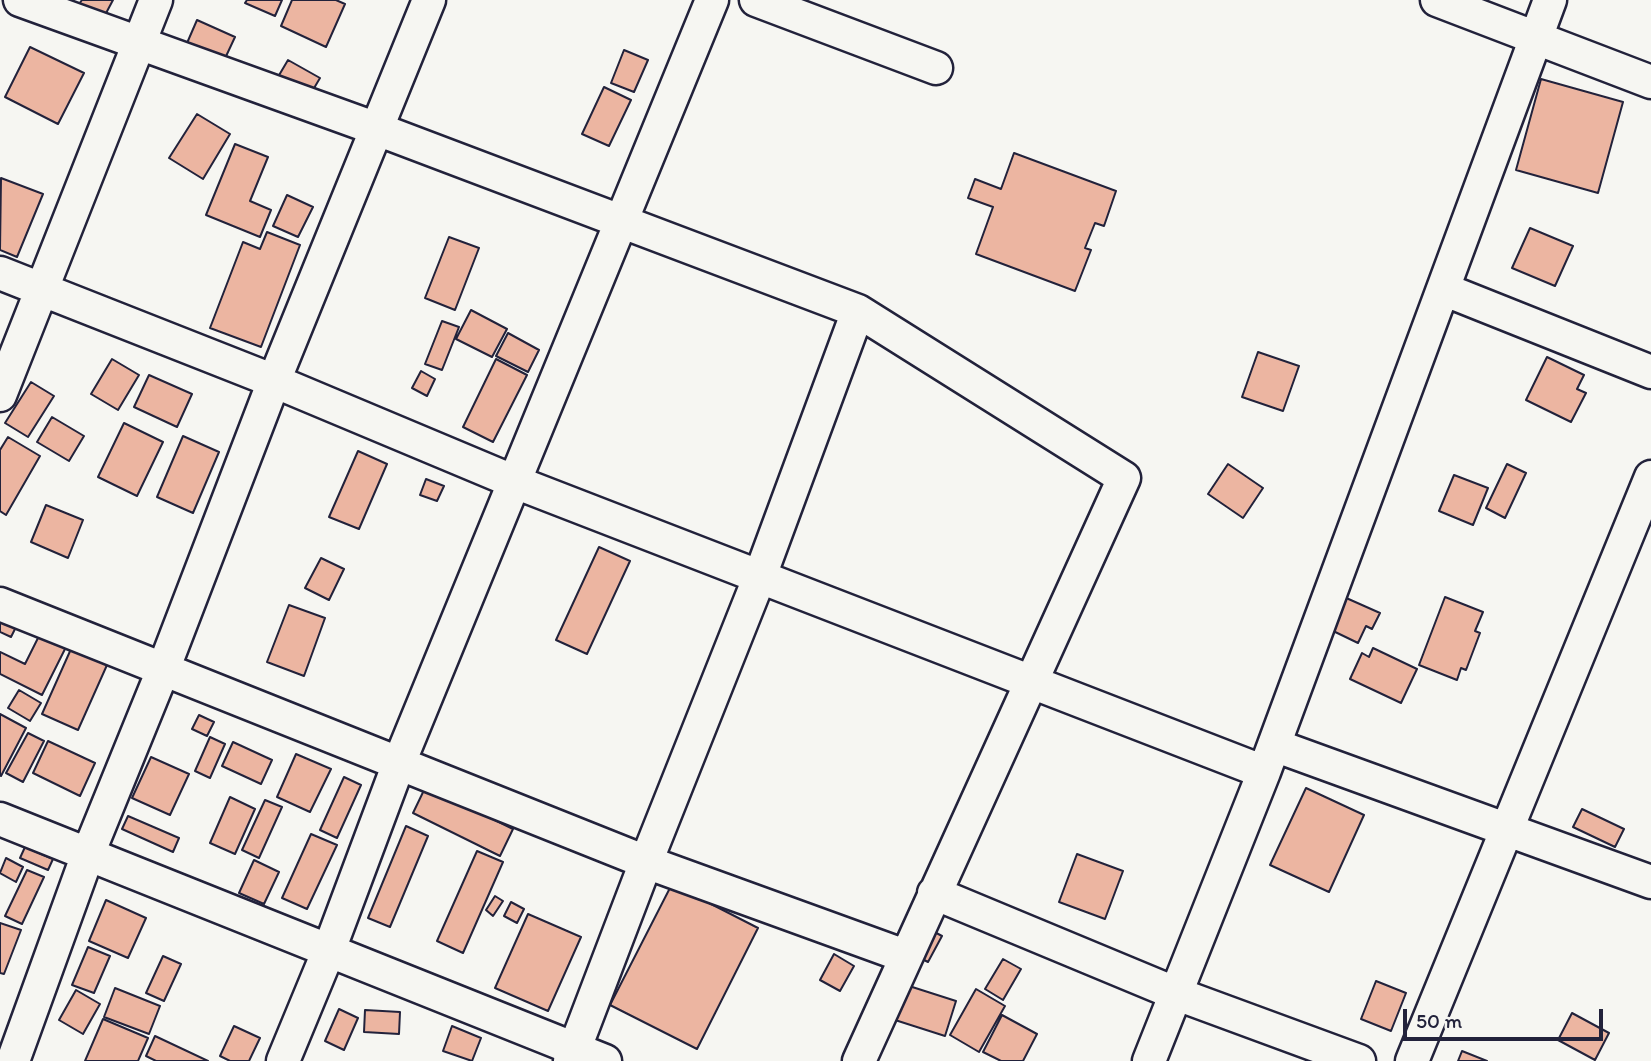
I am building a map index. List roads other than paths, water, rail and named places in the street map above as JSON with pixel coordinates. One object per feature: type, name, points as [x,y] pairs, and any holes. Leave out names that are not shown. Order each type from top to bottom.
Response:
[{"type":"street","points":[[20,0],[377,128],[858,311],[1124,478],[859,1061]]},
{"type":"street","points":[[0,395],[156,0]]},
{"type":"street","points":[[13,1061],[88,854],[163,670],[274,381],[429,0]]},
{"type":"street","points":[[283,1061],[399,763],[712,0]]},
{"type":"street","points":[[756,0],[936,68]]},
{"type":"street","points":[[1437,0],[1651,82]]},
{"type":"street","points":[[1149,1061],[1269,758],[1550,0]]},
{"type":"street","points":[[0,274],[42,288],[274,381],[515,482],[1032,684],[1508,830],[1651,882]]},
{"type":"street","points":[[1443,289],[1651,372]]},
{"type":"street","points":[[572,1055],[760,576],[858,311]]},
{"type":"street","points":[[1412,1061],[1651,477]]},
{"type":"street","points":[[0,604],[646,862],[905,956]]},
{"type":"street","points":[[0,819],[328,950],[572,1055],[606,1061]]},
{"type":"street","points":[[934,893],[1177,994],[1359,1061]]}]
